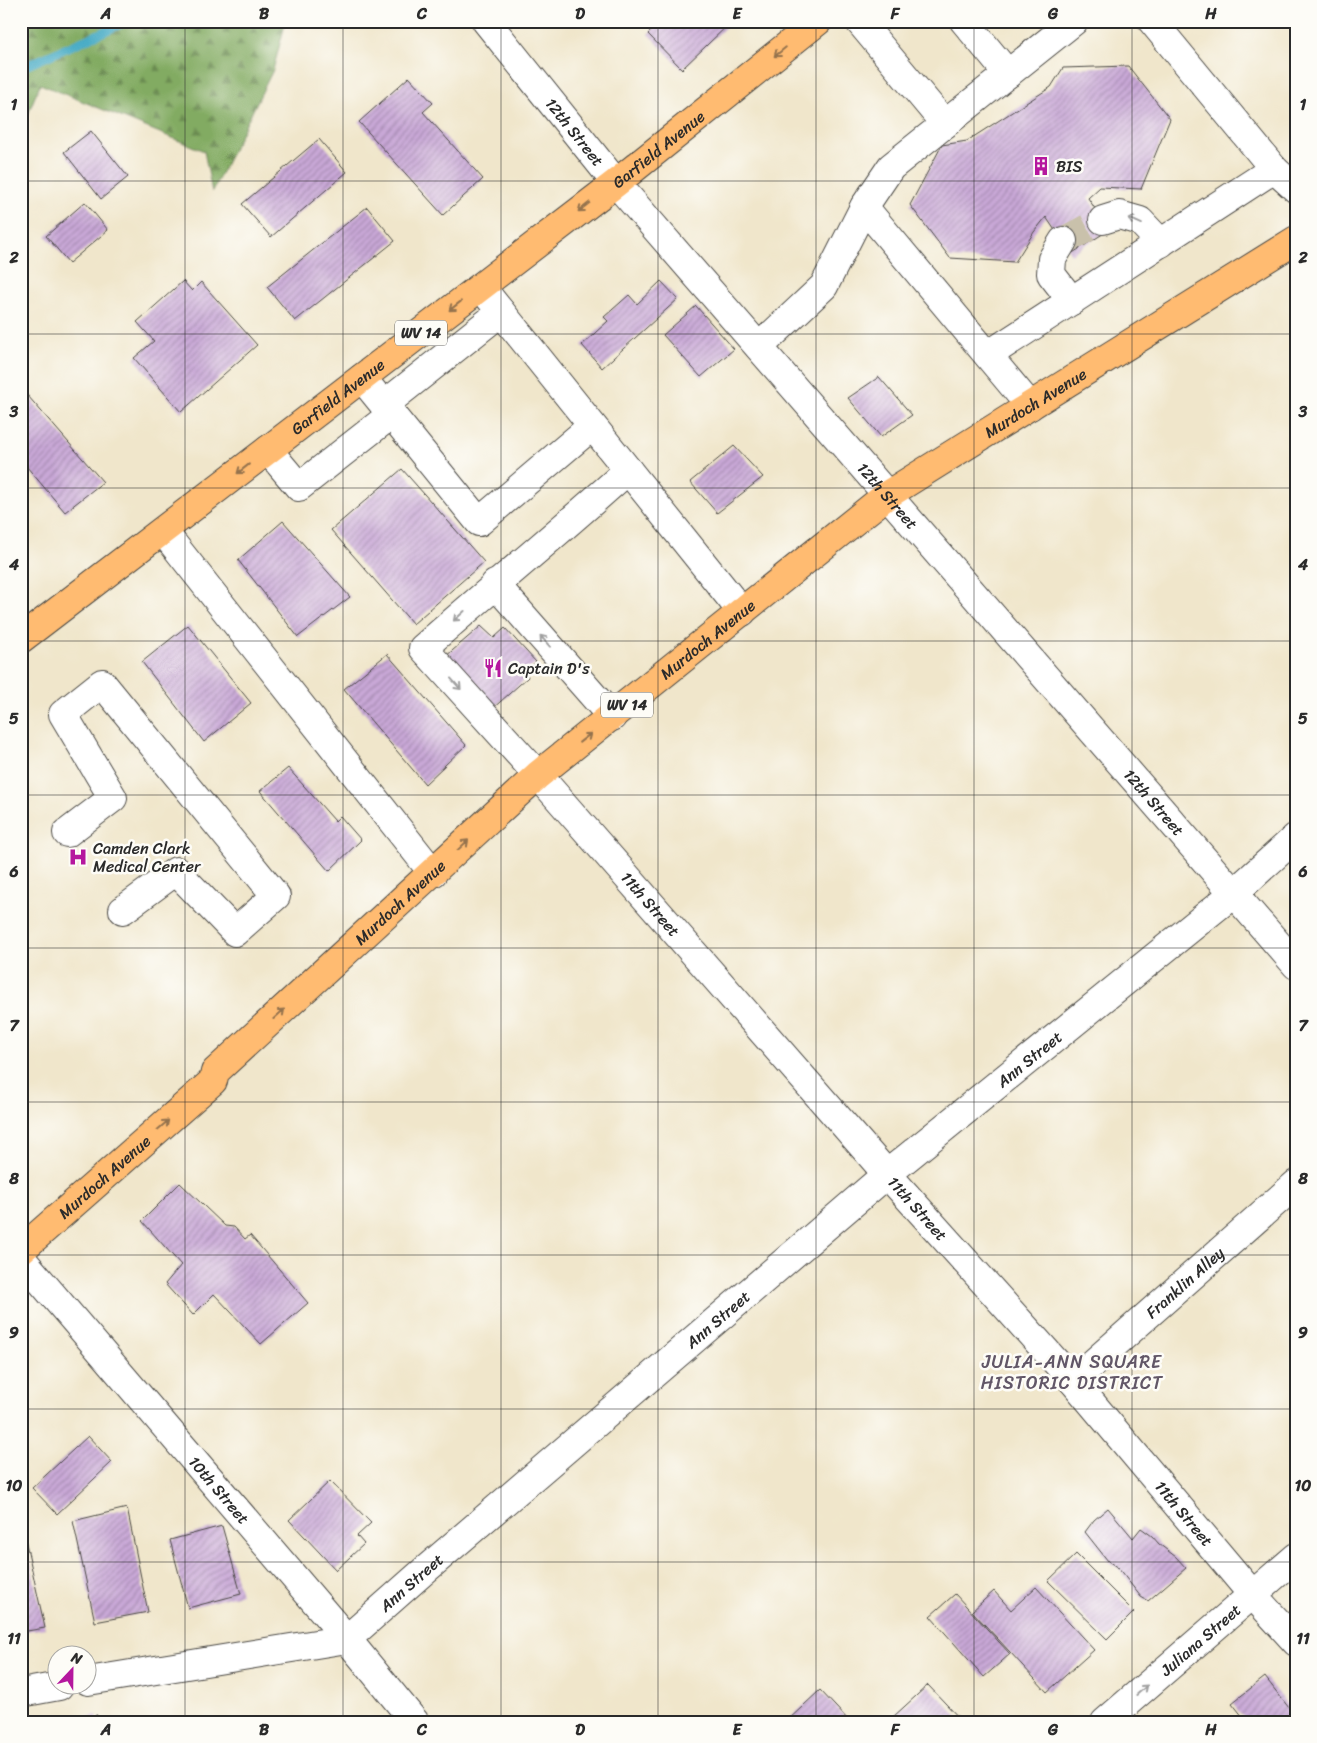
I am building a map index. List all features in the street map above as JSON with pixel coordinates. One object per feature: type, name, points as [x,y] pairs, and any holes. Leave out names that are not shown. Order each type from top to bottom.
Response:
[{"type":"main road","name":"Garfield Avenue","points":[[21,639],[616,183],[818,21]]},
{"type":"main road","name":"Murdoch Avenue","points":[[21,1250],[214,1081],[215,1072],[538,775],[887,495],[1296,240]]},
{"type":"street","name":"12th Street","points":[[486,21],[616,183],[1296,965]]},
{"type":"street","points":[[964,21],[1008,74]]},
{"type":"street","points":[[759,347],[824,286],[864,208],[891,167],[1074,21]]},
{"type":"street","points":[[1152,21],[1274,169],[1296,189]]},
{"type":"street","points":[[862,22],[945,124]]},
{"type":"street","points":[[988,355],[1274,169]]},
{"type":"street","points":[[864,208],[1030,406]]},
{"type":"street","points":[[1103,220],[1119,214],[1140,221],[1161,243]]},
{"type":"street","points":[[1064,241],[1052,259],[1051,274],[1072,301]]},
{"type":"street","points":[[481,287],[742,612]]},
{"type":"street","points":[[268,450],[299,487],[501,312]]},
{"type":"street","points":[[362,378],[479,522],[592,426]]},
{"type":"street","points":[[612,717],[495,584],[561,530],[628,470]]},
{"type":"street","points":[[163,531],[433,873]]},
{"type":"street","name":"11th Street","points":[[495,584],[423,648],[538,775],[887,1174],[1074,1381],[1252,1594],[1296,1642]]},
{"type":"street","points":[[67,833],[113,798],[63,714],[102,683],[276,896],[235,932],[176,871],[123,910]]},
{"type":"street","name":"Ann Street","points":[[347,1639],[887,1174],[1234,893],[1296,837]]},
{"type":"street","name":"Franklin Alley","points":[[1074,1381],[1296,1184]]},
{"type":"street","name":"10th Street","points":[[21,1258],[347,1639],[415,1722]]},
{"type":"street","name":"Juliana Street","points":[[1105,1722],[1296,1556]]},
{"type":"street","points":[[98,1679],[347,1639]]},
{"type":"street","points":[[21,1693],[48,1688]]},
{"type":"green space","points":[[21,21],[286,21],[273,70],[212,192],[204,151],[40,84],[21,132]]},
{"type":"building","points":[[661,21],[732,21],[682,69],[648,34]]},
{"type":"building","name":"BIS","points":[[1128,66],[1170,119],[1141,189],[1100,187],[1088,198],[1109,230],[1071,254],[1046,217],[1015,262],[950,258],[910,205],[942,145],[967,141],[1051,87],[1063,68]]},
{"type":"building","points":[[409,77],[433,103],[423,112],[483,179],[443,215],[359,122]]},
{"type":"building","points":[[91,131],[128,177],[101,199],[64,152]]},
{"type":"building","points":[[319,139],[347,172],[271,237],[242,204]]},
{"type":"building","points":[[85,202],[108,230],[69,263],[46,236]]},
{"type":"building","points":[[367,207],[395,241],[295,321],[267,287]]},
{"type":"building","points":[[183,281],[192,291],[201,282],[257,345],[181,412],[134,358],[154,341],[137,322]]},
{"type":"building","points":[[661,281],[678,299],[602,368],[582,345],[608,321],[604,317],[629,295],[637,304]]},
{"type":"building","points":[[696,306],[734,349],[701,377],[663,335]]},
{"type":"building","points":[[879,377],[912,415],[881,437],[848,398]]},
{"type":"building","points":[[21,388],[103,482],[65,512],[21,460]]},
{"type":"building","points":[[734,446],[763,477],[717,513],[690,482]]},
{"type":"building","points":[[402,469],[484,562],[413,624],[331,530]]},
{"type":"building","points":[[283,521],[350,597],[298,637],[238,560]]},
{"type":"building","points":[[188,625],[251,703],[204,742],[142,662]]},
{"type":"building","name":"Captain D's","points":[[481,626],[494,638],[505,628],[536,662],[526,673],[528,677],[491,710],[445,657]]},
{"type":"building","points":[[387,654],[466,745],[425,784],[344,689]]},
{"type":"building","points":[[288,768],[335,821],[340,816],[361,840],[329,871],[260,791]]},
{"type":"building","points":[[180,1183],[225,1226],[234,1227],[245,1239],[250,1235],[308,1303],[261,1344],[214,1294],[193,1315],[165,1284],[181,1265],[142,1221]]},
{"type":"building","points":[[88,1436],[112,1462],[57,1514],[32,1488]]},
{"type":"building","points":[[330,1481],[371,1523],[357,1536],[364,1544],[336,1570],[289,1520]]},
{"type":"building","points":[[127,1508],[148,1612],[95,1622],[73,1521]]},
{"type":"building","points":[[1108,1508],[1133,1538],[1141,1528],[1176,1557],[1186,1568],[1148,1601],[1141,1597],[1118,1568],[1108,1561],[1085,1532],[1094,1520]]},
{"type":"building","points":[[222,1526],[241,1594],[188,1608],[170,1540]]},
{"type":"building","points":[[21,1534],[24,1534],[45,1628],[21,1632]]},
{"type":"building","points":[[1076,1554],[1134,1612],[1107,1639],[1048,1581]]},
{"type":"building","points":[[1036,1587],[1094,1650],[1047,1692],[972,1611],[994,1591],[1011,1610]]},
{"type":"building","points":[[955,1594],[1010,1654],[984,1677],[930,1616]]},
{"type":"building","points":[[1265,1677],[1296,1717],[1296,1722],[1247,1722],[1232,1703]]},
{"type":"building","points":[[928,1685],[963,1722],[897,1722],[893,1717]]},
{"type":"building","points":[[820,1690],[850,1722],[786,1722]]},
{"type":"building","points":[[97,1715],[98,1722],[71,1722],[71,1721]]},
{"type":"waterway","points":[[21,68],[128,21]]},
{"type":"tunnel","points":[[1063,241],[1103,220]]},
{"type":"place","name":"BIS","points":[[1041,166]]},
{"type":"place","name":"Captain D's","points":[[493,668]]},
{"type":"place","name":"Camden Clark Medical Center","points":[[78,857]]},
{"type":"district","name":"JULIA-ANN SQUARE HISTORIC DISTRICT","points":[[1072,1372]]}]
